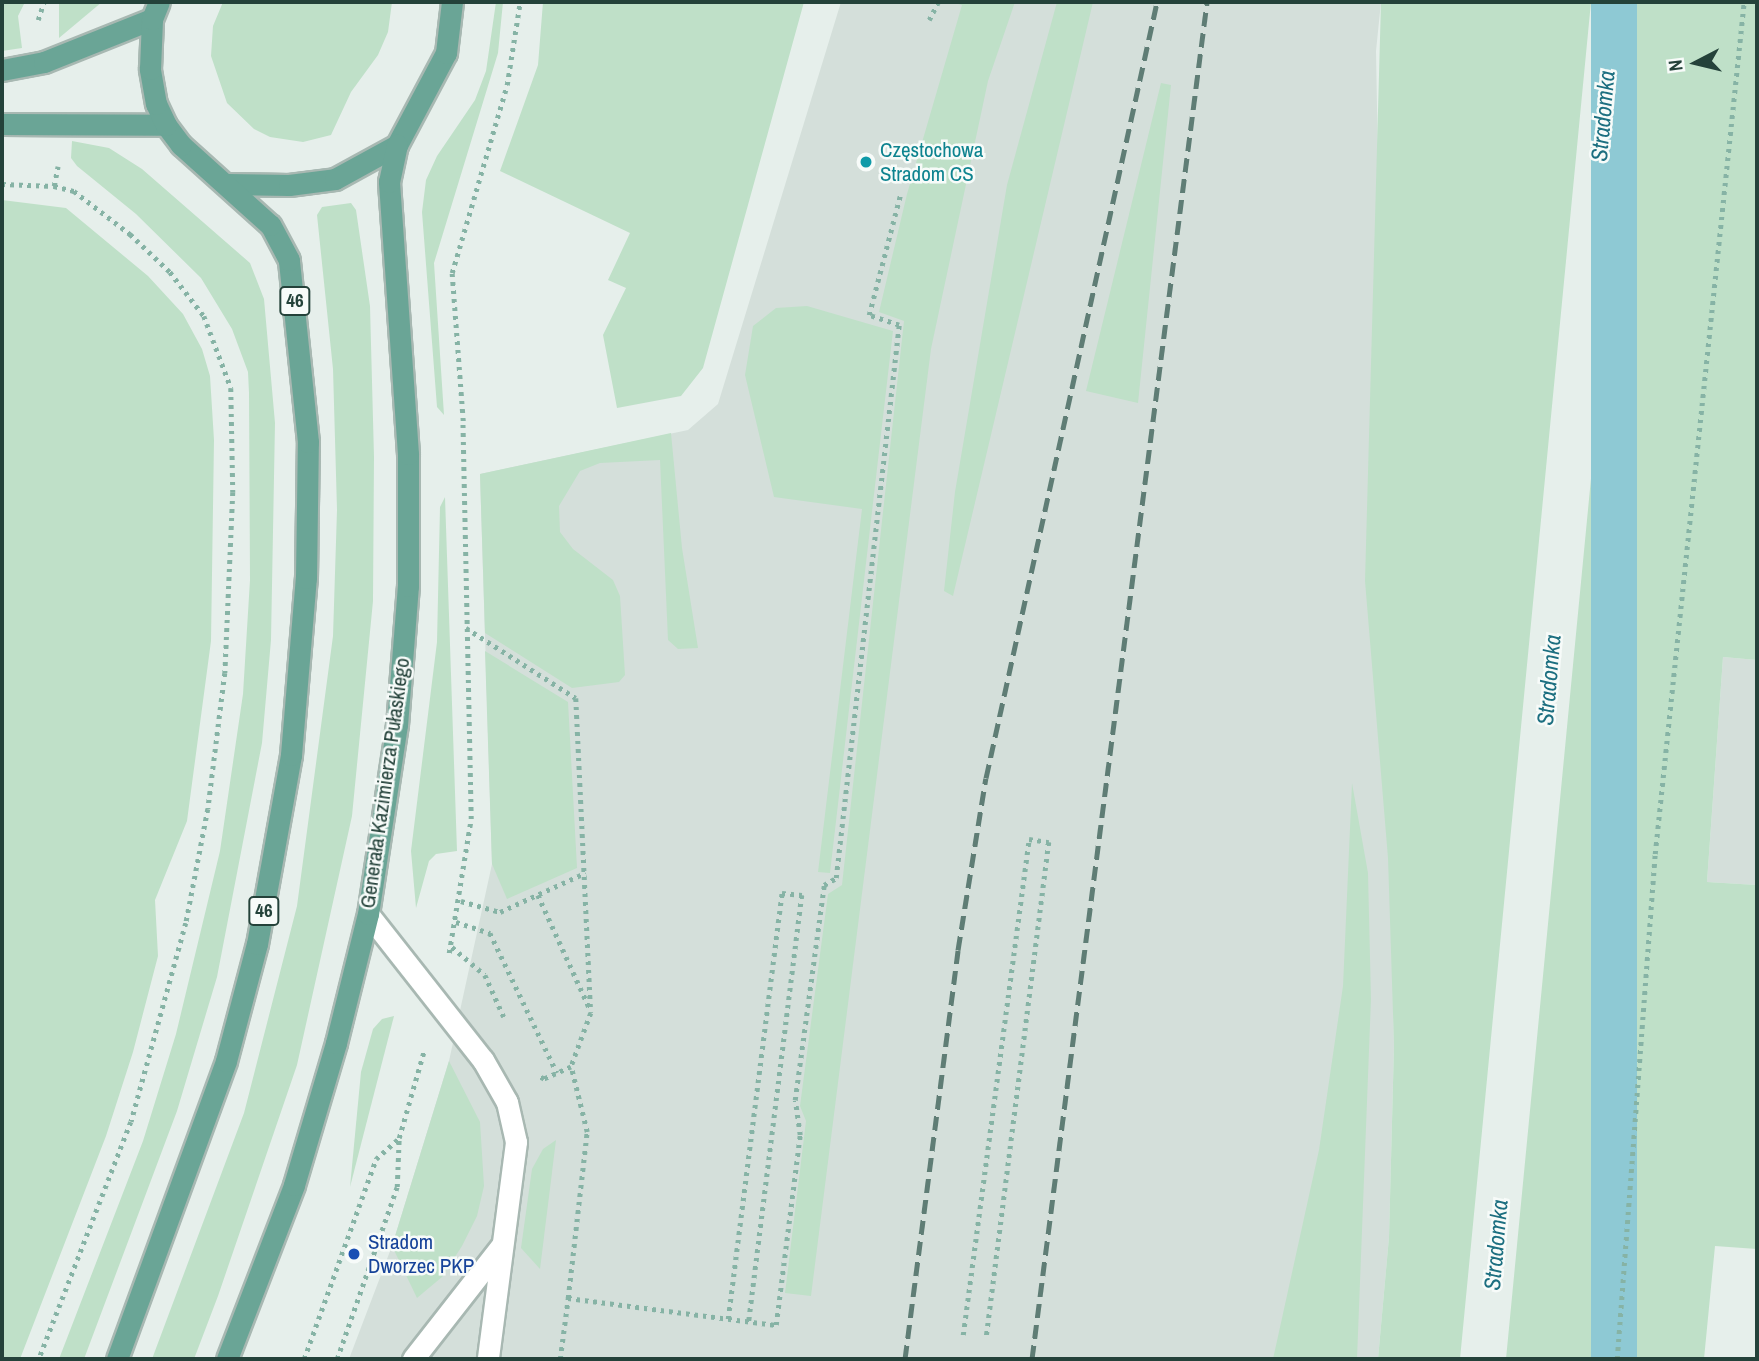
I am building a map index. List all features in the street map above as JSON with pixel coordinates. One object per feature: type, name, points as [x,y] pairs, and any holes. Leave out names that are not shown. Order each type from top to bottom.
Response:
[{"type":"main road","points":[[227,184],[289,185],[335,179],[354,172],[397,145],[446,53],[452,2]]},
{"type":"main road","points":[[2,70],[44,62],[156,11]]},
{"type":"main road","name":"46","points":[[117,1359],[226,1061],[257,944],[279,835],[301,665],[308,442],[289,260],[270,225],[227,184],[207,170],[166,125],[152,86],[156,11]]},
{"type":"main road","points":[[2,124],[166,125]]},
{"type":"main road","name":"Generała Kazimierza Pułaskiego","points":[[228,1359],[295,1185],[368,914],[397,725],[408,586],[408,454],[389,182],[397,145]]},
{"type":"lane","points":[[368,914],[483,1060],[508,1102],[516,1142],[488,1359]]},
{"type":"lane","points":[[413,1359],[504,1242]]},
{"type":"path","points":[[448,957],[461,901],[471,819],[465,627],[463,421],[452,273],[510,74],[520,2]]},
{"type":"path","points":[[929,20],[938,2]]},
{"type":"path","points":[[1618,1359],[1655,854],[1744,2]]},
{"type":"path","points":[[2,184],[54,186],[74,191],[130,234],[170,272],[204,316],[231,388],[233,492],[225,673],[208,809],[186,923],[131,1122],[39,1359]]},
{"type":"path","points":[[568,1298],[776,1325],[800,1135],[795,1100],[824,885],[836,878],[899,325],[869,315],[901,192]]},
{"type":"path","points":[[465,627],[576,698],[591,1013],[570,1067],[587,1132],[560,1359]]},
{"type":"path","points":[[963,1335],[1029,839],[1049,842],[986,1338]]},
{"type":"path","points":[[461,901],[500,912],[585,873]]},
{"type":"path","points":[[728,1319],[782,893],[802,895],[749,1321]]},
{"type":"path","points":[[538,895],[591,1013]]},
{"type":"path","points":[[456,922],[491,933],[557,1073]]},
{"type":"path","points":[[451,947],[485,975],[505,1020]]},
{"type":"path","points":[[337,1359],[397,1187],[399,1138],[427,1040]]},
{"type":"path","points":[[535,1072],[544,1079],[570,1067]]},
{"type":"path","points":[[304,1359],[376,1159],[399,1138]]},
{"type":"shaded area","points":[[841,2],[1381,2],[1376,51],[1394,1045],[1389,1237],[1378,1359],[349,1359],[392,1246],[449,1061],[492,864],[480,474],[688,430],[718,404]]},
{"type":"shaded area","points":[[1723,657],[1757,660],[1757,885],[1707,882]]},
{"type":"green space","points":[[2,2],[25,2],[18,16],[22,48],[2,51]]},
{"type":"green space","points":[[59,2],[102,2],[59,38]]},
{"type":"green space","points":[[223,2],[392,2],[388,32],[378,55],[351,92],[331,135],[303,142],[270,137],[254,129],[227,103],[211,56],[213,26]]},
{"type":"green space","points":[[496,2],[503,2],[498,53],[434,263],[444,415],[437,407],[422,212],[426,180],[437,156],[475,100],[486,71]]},
{"type":"green space","points":[[543,2],[804,2],[703,368],[681,396],[617,408],[603,335],[626,288],[608,280],[630,233],[500,171],[538,65]]},
{"type":"green space","points":[[951,2],[1015,2],[988,81],[931,349],[811,1296],[785,1293],[806,1121],[800,1106],[828,894],[842,885],[904,321],[879,312],[907,194],[962,5]]},
{"type":"green space","points":[[1057,2],[1093,2],[953,596],[944,591],[955,492],[1007,185]]},
{"type":"green space","points":[[1381,2],[1591,2],[1460,1359],[1378,1359],[1389,1237],[1394,1045],[1388,858],[1365,581]]},
{"type":"green space","points":[[1637,2],[1757,2],[1757,660],[1723,657],[1707,882],[1757,885],[1757,1249],[1715,1246],[1704,1359],[1506,1359]]},
{"type":"green space","points":[[1161,83],[1171,85],[1138,403],[1086,391]]},
{"type":"green space","points":[[72,141],[109,148],[142,169],[250,263],[264,299],[275,423],[271,640],[262,743],[217,977],[177,1111],[84,1359],[59,1359],[143,1141],[176,1034],[220,851],[243,694],[250,580],[248,372],[232,329],[201,278],[136,214],[77,166],[71,158]]},
{"type":"green space","points":[[2,200],[66,208],[148,276],[183,314],[202,349],[210,376],[214,440],[211,641],[187,821],[155,900],[158,956],[133,1052],[106,1136],[20,1359],[2,1359]]},
{"type":"green space","points":[[351,203],[356,210],[370,306],[374,457],[373,601],[352,816],[297,1065],[218,1296],[194,1359],[152,1359],[244,1113],[297,906],[333,636],[337,510],[333,369],[317,215],[322,207]]},
{"type":"green space","points":[[807,306],[893,331],[830,873],[818,872],[862,509],[774,497],[745,375],[753,326],[776,308]]},
{"type":"green space","points":[[671,433],[682,548],[698,648],[678,649],[668,640],[660,460],[600,463],[580,471],[559,506],[560,532],[573,549],[613,580],[620,596],[625,675],[619,682],[572,688],[485,633],[480,474]]},
{"type":"green space","points":[[445,497],[457,851],[436,854],[429,861],[416,908],[411,851],[437,642],[440,507]]},
{"type":"green space","points":[[485,651],[568,702],[577,868],[507,899],[492,864]]},
{"type":"green space","points":[[1352,783],[1368,873],[1371,999],[1357,1359],[1273,1359],[1319,1150],[1343,986]]},
{"type":"green space","points":[[394,1016],[350,1187],[361,1072],[373,1029],[382,1019]]},
{"type":"green space","points":[[449,1061],[480,1122],[484,1186],[477,1216],[462,1246],[442,1277],[417,1298],[392,1246]]},
{"type":"green space","points":[[556,1140],[540,1269],[521,1248],[532,1169],[543,1149]]},
{"type":"water","name":"Stradomka","points":[[1591,2],[1637,2],[1637,1359],[1591,1359]]},
{"type":"railway","points":[[905,1359],[958,950],[986,778],[1157,2]]},
{"type":"railway","points":[[1032,1359],[1207,2]]},
{"type":"place","name":"Częstochowa Stradom CS","points":[[866,162]]},
{"type":"place","name":"Stradom Dworzec PKP","points":[[354,1254]]}]
